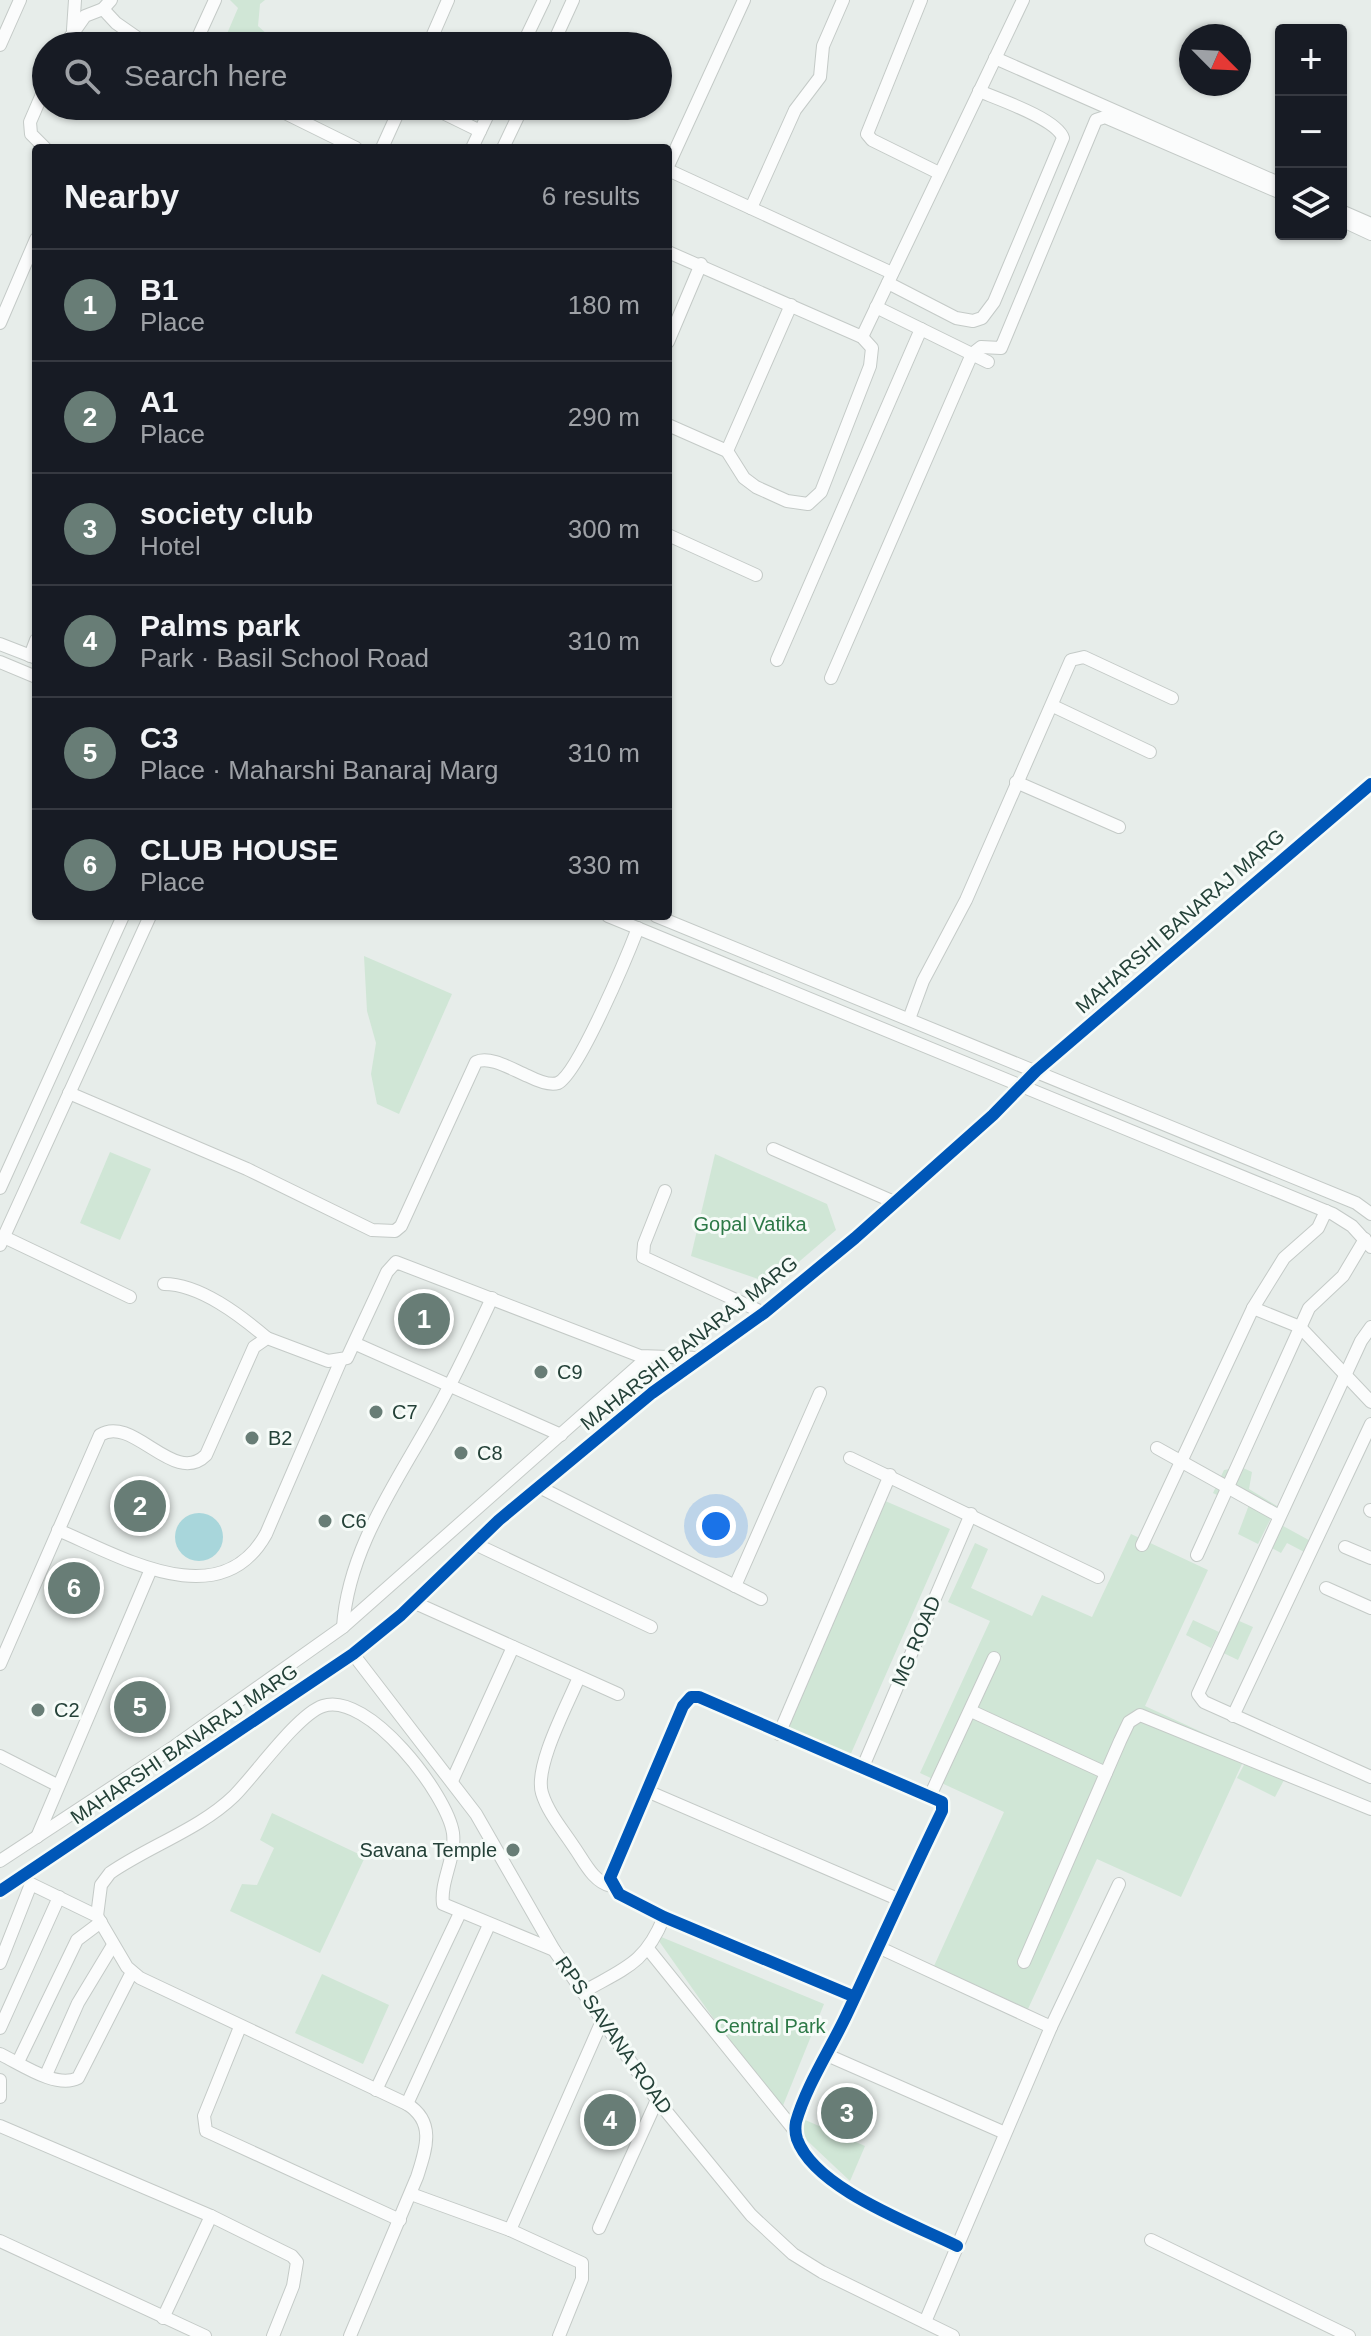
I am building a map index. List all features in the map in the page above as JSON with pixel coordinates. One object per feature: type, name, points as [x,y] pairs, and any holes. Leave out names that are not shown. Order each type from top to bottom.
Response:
[{"type":"street","points":[[0,45],[20,0]]},
{"type":"street","points":[[73,30],[75,0]]},
{"type":"street","points":[[200,32],[215,0]]},
{"type":"street","points":[[434,32],[448,0]]},
{"type":"street","points":[[529,32],[544,0]]},
{"type":"street","points":[[558,32],[573,0]]},
{"type":"street","points":[[672,159],[744,0]]},
{"type":"street","points":[[751,208],[795,110],[820,77],[823,46],[843,0]]},
{"type":"street","points":[[921,0],[867,134],[872,140],[939,173]]},
{"type":"street","points":[[862,337],[1023,0]]},
{"type":"street","points":[[73,30],[85,16],[107,4],[135,32]]},
{"type":"street","points":[[995,58],[1275,181]]},
{"type":"street","points":[[672,170],[890,278],[964,321],[982,318],[994,302],[1063,138],[1061,132],[1048,122],[979,91]]},
{"type":"street","points":[[32,117],[31,134],[41,144]]},
{"type":"street","points":[[831,678],[972,354],[981,347],[1001,348],[1096,120],[1105,117],[1275,190]]},
{"type":"street","points":[[299,120],[348,144]]},
{"type":"street","points":[[384,144],[395,120]]},
{"type":"street","points":[[458,120],[480,131]]},
{"type":"street","points":[[474,144],[485,120]]},
{"type":"street","points":[[505,144],[516,120]]},
{"type":"street","points":[[1347,214],[1371,224]]},
{"type":"street","points":[[1347,223],[1371,234]]},
{"type":"street","points":[[0,323],[32,248]]},
{"type":"street","points":[[672,253],[862,337],[872,348],[870,366],[815,501],[797,504],[756,487],[744,478],[727,451],[672,427]]},
{"type":"street","points":[[672,333],[701,264]]},
{"type":"street","points":[[727,451],[791,305]]},
{"type":"street","points":[[876,307],[988,362]]},
{"type":"street","points":[[777,660],[921,329]]},
{"type":"street","points":[[672,537],[756,575]]},
{"type":"street","points":[[0,644],[32,657]]},
{"type":"street","points":[[909,1019],[923,981],[966,900],[1016,782],[1053,706],[1066,667],[1077,656],[1172,698]]},
{"type":"street","points":[[0,662],[32,675]]},
{"type":"street","points":[[1053,706],[1150,752]]},
{"type":"street","points":[[1016,782],[1119,827]]},
{"type":"street","name":"MAHARSHI BANARAJ MARG","points":[[0,1891],[353,1654],[539,1487],[698,1358],[764,1313],[894,1202],[1036,1071],[1371,784]]},
{"type":"street","points":[[0,1188],[121,920]]},
{"type":"street","points":[[130,1297],[2,1241],[148,920]]},
{"type":"street","points":[[618,920],[1326,1211],[1368,1243],[1343,1276],[1309,1308],[1197,1555]]},
{"type":"street","points":[[666,920],[1356,1203],[1371,1214]]},
{"type":"street","points":[[69,1093],[247,1169],[372,1230],[395,1231],[401,1226],[476,1062],[495,1062],[549,1084],[561,1081],[573,1068],[638,928]]},
{"type":"street","points":[[773,1149],[894,1202]]},
{"type":"street","points":[[665,1191],[644,1244],[643,1257],[764,1313]]},
{"type":"street","points":[[1142,1545],[1253,1308],[1284,1258],[1314,1233],[1326,1211]]},
{"type":"street","points":[[58,1530],[167,1575],[215,1576],[236,1568],[252,1555],[266,1534],[341,1360],[352,1352],[387,1272],[396,1262],[647,1358],[698,1358]]},
{"type":"street","points":[[164,1284],[182,1287],[233,1311],[267,1338],[328,1361],[341,1360]]},
{"type":"street","points":[[343,1627],[345,1601],[361,1550],[451,1384],[492,1298]]},
{"type":"street","points":[[1253,1308],[1300,1327],[1346,1372],[1371,1402]]},
{"type":"street","points":[[1371,1327],[1346,1372],[1198,1689],[1204,1702],[1371,1777]]},
{"type":"street","points":[[0,1664],[95,1444],[107,1430],[119,1432],[183,1464],[200,1462],[206,1455],[249,1355],[267,1338]]},
{"type":"street","points":[[356,1344],[561,1435]]},
{"type":"street","points":[[0,1861],[343,1627],[647,1358]]},
{"type":"street","points":[[735,1586],[820,1393]]},
{"type":"street","points":[[1233,1716],[1371,1424]]},
{"type":"street","points":[[1157,1448],[1279,1516]]},
{"type":"street","points":[[850,1458],[1098,1577]]},
{"type":"street","points":[[779,1734],[890,1475]]},
{"type":"street","points":[[539,1487],[761,1599]]},
{"type":"street","name":"MG ROAD","points":[[862,1769],[971,1514]]},
{"type":"street","points":[[475,1544],[651,1627]]},
{"type":"street","points":[[1345,1547],[1371,1558]]},
{"type":"street","points":[[37,1837],[151,1569]]},
{"type":"street","points":[[1326,1588],[1371,1608]]},
{"type":"street","points":[[413,1602],[618,1694]]},
{"type":"street","points":[[452,1781],[513,1647]]},
{"type":"street","name":"RPS SAVANA ROAD","points":[[353,1654],[476,1814],[554,1950],[657,2100],[751,2215],[793,2254],[953,2336]]},
{"type":"street","points":[[930,1796],[994,1658]]},
{"type":"street","points":[[579,1677],[545,1759],[540,1786],[549,1809],[601,1883],[664,1917],[855,1997]]},
{"type":"street","points":[[611,1886],[610,1878],[679,1714],[691,1697],[699,1697],[942,1802],[942,1811],[799,2114],[795,2131]]},
{"type":"street","points":[[350,2336],[411,2194],[425,2151],[426,2124],[421,2114],[407,2104],[240,2027],[132,1972],[99,1919],[101,1885],[110,1873],[231,1799],[312,1711],[331,1704],[364,1715],[381,1730],[417,1767],[447,1810],[454,1851],[443,1904],[554,1950]]},
{"type":"street","points":[[971,1711],[1106,1773]]},
{"type":"street","points":[[1024,1962],[1129,1722],[1146,1714],[1371,1809]]},
{"type":"street","points":[[0,1756],[57,1785]]},
{"type":"street","points":[[647,1791],[900,1900]]},
{"type":"street","points":[[0,1963],[31,1884],[99,1919]]},
{"type":"street","points":[[925,2322],[1051,2027],[1119,1884]]},
{"type":"street","points":[[0,2028],[59,1897]]},
{"type":"street","points":[[376,2090],[460,1913]]},
{"type":"street","points":[[583,1992],[649,1950],[664,1917]]},
{"type":"street","points":[[18,2062],[77,1940],[99,1919]]},
{"type":"street","points":[[407,2104],[489,1925]]},
{"type":"street","points":[[46,2075],[78,2003],[113,1945]]},
{"type":"street","points":[[878,1947],[1051,2027]]},
{"type":"street","points":[[649,1950],[795,2131],[799,2145],[813,2163],[848,2191],[957,2246]]},
{"type":"street","points":[[0,2054],[46,2075],[71,2082],[84,2072],[132,1972]]},
{"type":"street","points":[[510,2230],[602,2021]]},
{"type":"street","points":[[240,2027],[204,2116],[206,2131],[400,2220]]},
{"type":"street","points":[[827,2055],[1005,2133]]},
{"type":"street","points":[[0,2080],[0,2097]]},
{"type":"street","points":[[599,2228],[657,2100]]},
{"type":"street","points":[[0,2126],[283,2249],[297,2262],[293,2286],[273,2336]]},
{"type":"street","points":[[411,2194],[510,2230],[582,2263],[582,2279],[559,2336]]},
{"type":"street","points":[[163,2318],[211,2216]]},
{"type":"street","points":[[1151,2240],[1349,2336]]},
{"type":"street","points":[[0,2241],[205,2336]]},
{"type":"green space","points":[[230,0],[265,0],[260,4],[258,26],[265,32],[228,32],[238,8]]},
{"type":"green space","points":[[364,956],[452,994],[399,1114],[377,1104],[371,1074],[376,1043],[367,1011]]},
{"type":"green space","points":[[110,1152],[151,1169],[120,1240],[80,1223]]},
{"type":"green space","name":"Gopal Vatika","points":[[715,1154],[827,1204],[836,1230],[773,1284],[691,1256]]},
{"type":"green space","points":[[1241,1467],[1252,1472],[1249,1489],[1277,1506],[1258,1544],[1238,1534],[1252,1497],[1229,1481],[1221,1497],[1213,1493],[1224,1470]]},
{"type":"green space","points":[[883,1500],[950,1529],[849,1758],[783,1729]]},
{"type":"green space","points":[[1274,1521],[1316,1544],[1310,1555],[1287,1543],[1281,1553],[1263,1543]]},
{"type":"green space","points":[[1131,1534],[1208,1570],[1145,1706],[1247,1753],[1181,1897],[1097,1859],[1028,2009],[934,1966],[1004,1812],[920,1773],[990,1621],[948,1602],[975,1543],[988,1549],[971,1588],[1032,1616],[1042,1595],[1092,1617]]},
{"type":"green space","points":[[1230,1617],[1253,1627],[1238,1660],[1215,1649]]},
{"type":"green space","points":[[1193,1620],[1219,1632],[1211,1648],[1186,1635]]},
{"type":"green space","points":[[1246,1761],[1284,1780],[1275,1797],[1237,1778]]},
{"type":"green space","points":[[272,1813],[365,1857],[320,1953],[230,1911],[242,1884],[257,1885],[274,1848],[260,1840]]},
{"type":"green space","name":"Central Park","points":[[654,1934],[824,2004],[780,2113]]},
{"type":"green space","points":[[322,1974],[389,2005],[363,2064],[295,2033]]},
{"type":"green space","points":[[803,2119],[865,2146],[850,2181],[798,2132]]},
{"type":"water","points":[[199,1513],[216,1520],[223,1537],[216,1554],[199,1561],[182,1554],[175,1537],[182,1520]]},
{"type":"cycle path","points":[[0,1891],[353,1654],[401,1615],[499,1520],[652,1393],[764,1313],[855,1238],[993,1115],[1036,1071],[1371,784]]},
{"type":"cycle path","points":[[855,1997],[664,1917],[619,1894],[610,1878],[683,1706],[691,1697],[699,1697],[942,1802],[942,1811],[858,1990],[846,2016],[806,2095],[795,2130],[807,2157],[823,2174],[867,2203],[957,2246]]},
{"type":"place","name":"B1","points":[[424,1319]]},
{"type":"place","name":"C9","points":[[541,1372]]},
{"type":"place","name":"C7","points":[[376,1412]]},
{"type":"place","name":"B2","points":[[252,1438]]},
{"type":"place","name":"C8","points":[[461,1453]]},
{"type":"place","name":"A1","points":[[140,1506]]},
{"type":"place","name":"C6","points":[[325,1521]]},
{"type":"place","name":"CLUB HOUSE","points":[[74,1588]]},
{"type":"place","name":"C3","points":[[140,1707]]},
{"type":"place","name":"C2","points":[[38,1710]]},
{"type":"place","name":"Savana Temple","points":[[513,1850]]},
{"type":"place","name":"society club","points":[[847,2113]]},
{"type":"place","name":"Palms park","points":[[610,2120]]}]
